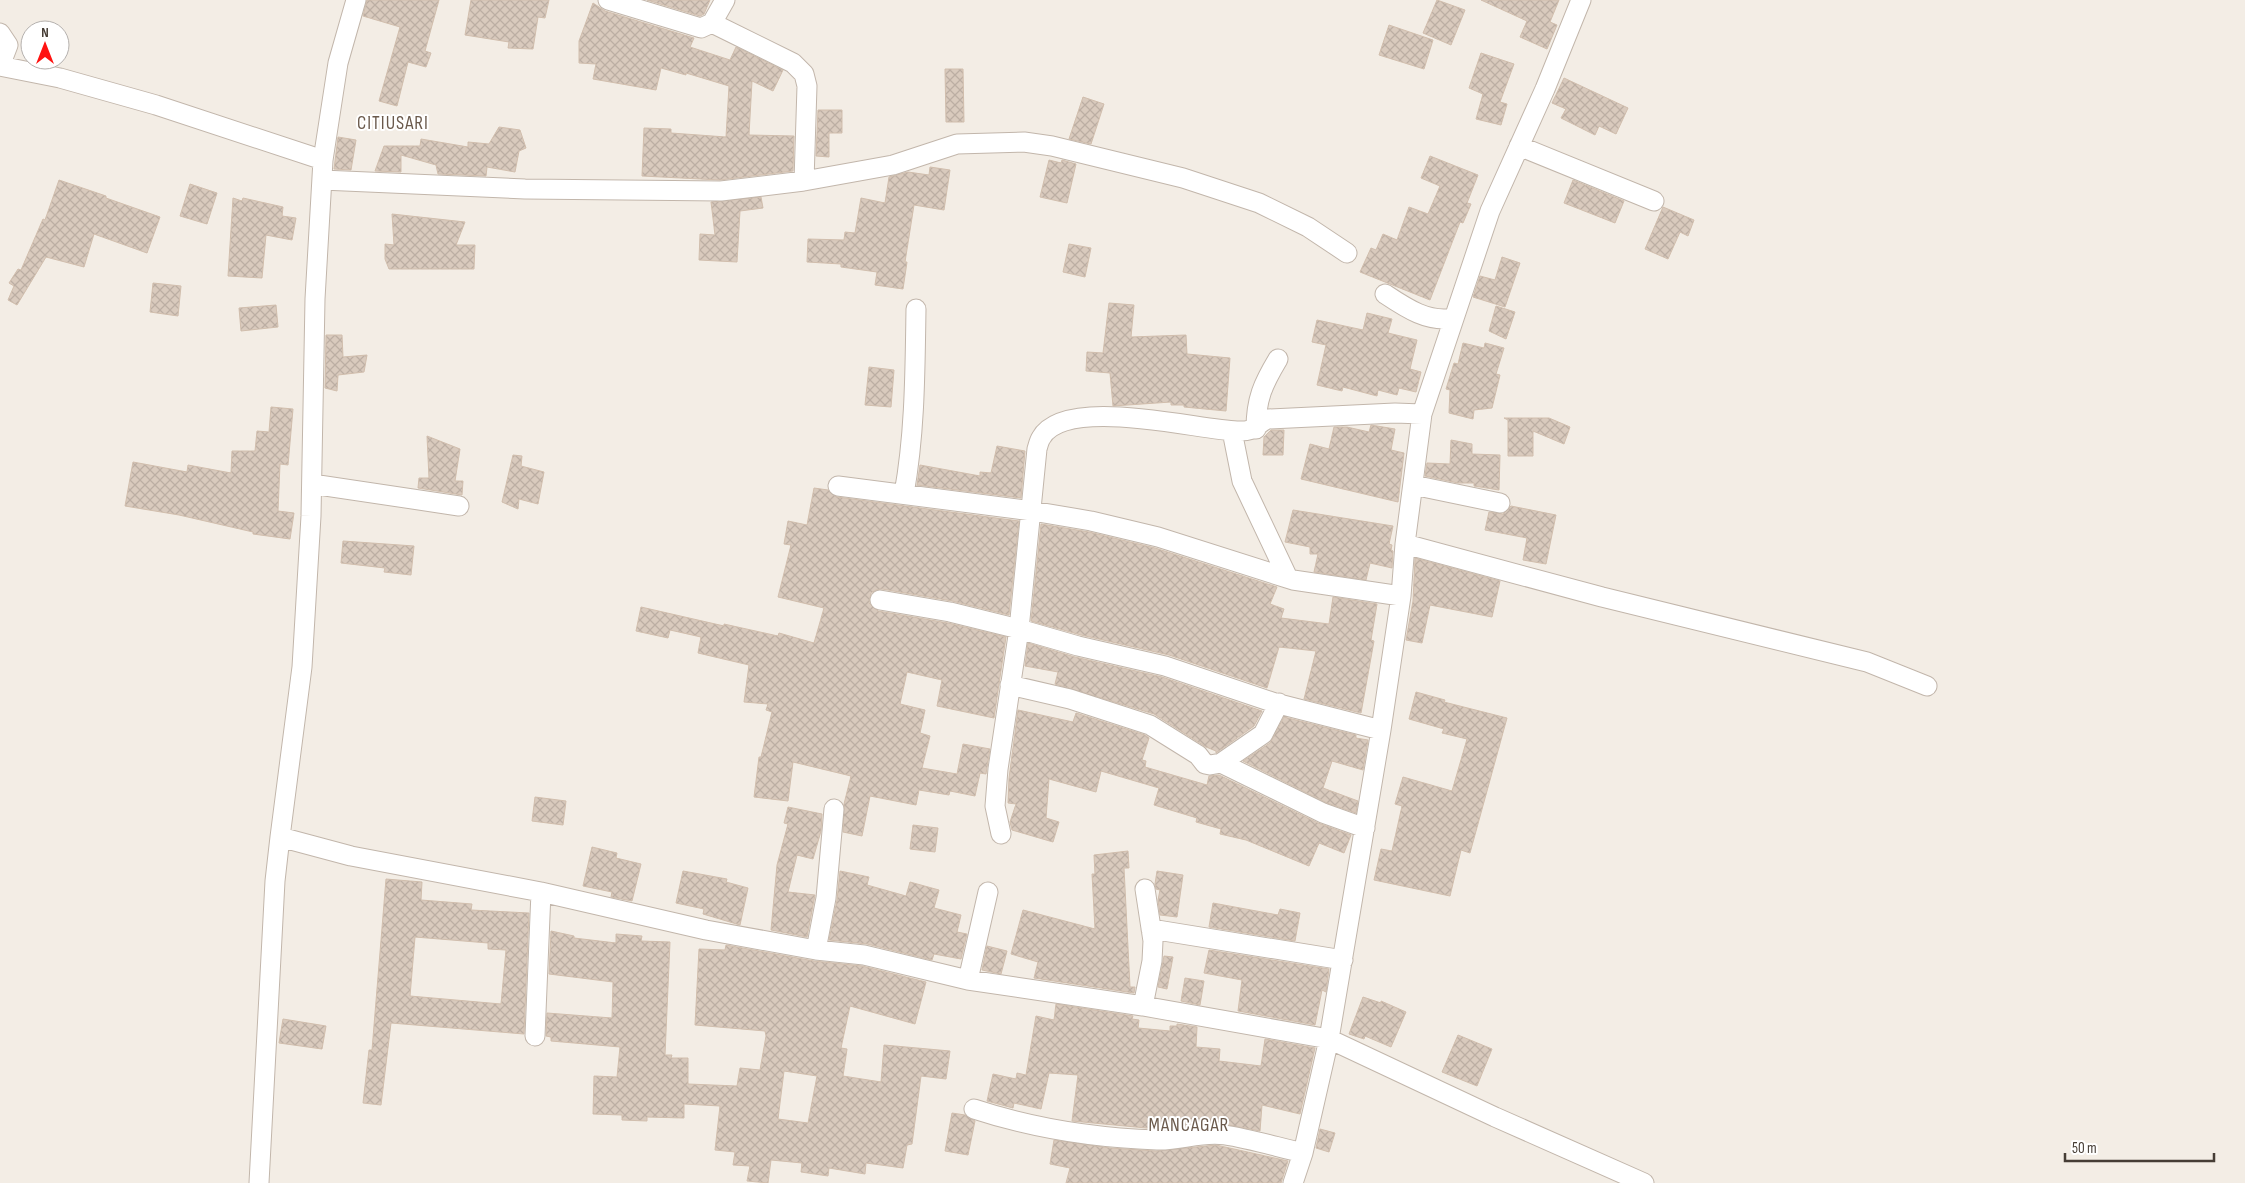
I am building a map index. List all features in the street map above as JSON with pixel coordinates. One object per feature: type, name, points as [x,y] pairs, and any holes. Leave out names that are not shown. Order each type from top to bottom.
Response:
[{"type":"street","points":[[260,1183],[275,881],[302,667],[312,484],[315,299],[323,160],[338,63],[356,0]]},
{"type":"street","points":[[608,0],[702,28],[712,23],[725,0]]},
{"type":"street","points":[[1293,1183],[1303,1153],[1329,1039],[1365,828],[1401,596],[1405,544],[1422,414],[1484,227],[1545,89],[1581,0]]},
{"type":"street","points":[[712,23],[793,62],[804,74],[807,86],[804,180]]},
{"type":"street","points":[[0,33],[8,45],[0,66],[60,78],[156,105],[323,160]]},
{"type":"street","points":[[322,180],[525,189],[720,191],[804,180],[893,165],[957,144],[1024,142],[1183,178],[1259,203],[1308,226],[1346,253]]},
{"type":"street","points":[[1519,146],[1654,201]]},
{"type":"street","points":[[1385,294],[1424,316],[1436,319],[1454,318]]},
{"type":"street","points":[[904,494],[911,454],[914,417],[916,309]]},
{"type":"street","points":[[1278,359],[1263,385],[1244,430],[1242,481],[1297,580]]},
{"type":"street","points":[[1001,834],[995,806],[1019,628],[1037,449],[1041,437],[1068,420],[1086,417],[1154,420],[1244,430],[1268,420],[1395,413],[1422,414]]},
{"type":"street","points":[[312,484],[459,506]]},
{"type":"street","points":[[1412,485],[1500,503]]},
{"type":"street","points":[[838,486],[1032,510],[1091,521],[1158,536],[1297,580],[1401,596]]},
{"type":"street","points":[[1405,544],[1602,597],[1867,662],[1928,686]]},
{"type":"street","points":[[880,600],[950,612],[1019,628],[1078,646],[1165,666],[1272,701],[1381,730]]},
{"type":"street","points":[[1010,685],[1070,699],[1150,725],[1207,760],[1322,813],[1365,828]]},
{"type":"street","points":[[1207,760],[1263,734],[1272,701]]},
{"type":"street","points":[[816,950],[826,898],[834,809]]},
{"type":"street","points":[[280,837],[351,856],[540,892],[706,930],[816,950],[864,955],[968,980],[1142,1006],[1329,1039],[1504,1121],[1644,1183]]},
{"type":"street","points":[[1142,1006],[1160,930],[1144,889]]},
{"type":"street","points":[[535,1036],[540,892]]},
{"type":"street","points":[[968,980],[988,892]]},
{"type":"street","points":[[1160,930],[1342,960]]},
{"type":"street","points":[[974,1109],[1029,1124],[1096,1135],[1159,1140],[1210,1134],[1225,1135],[1303,1153]]},
{"type":"building","points":[[367,0],[439,0],[425,51],[431,53],[426,67],[408,62],[397,106],[379,101],[400,27],[363,16]]},
{"type":"building","points":[[471,0],[549,0],[545,18],[538,17],[533,49],[508,48],[509,42],[465,35]]},
{"type":"building","points":[[647,0],[710,0],[704,14],[700,16]]},
{"type":"building","points":[[1437,0],[1465,10],[1451,45],[1423,33]]},
{"type":"building","points":[[1481,0],[1559,0],[1550,22],[1557,25],[1547,49],[1520,37],[1527,21]]},
{"type":"building","points":[[593,3],[605,11],[694,38],[690,47],[730,60],[736,47],[783,70],[773,91],[752,81],[749,135],[794,136],[793,171],[720,180],[642,176],[644,128],[671,129],[671,133],[726,137],[729,86],[686,73],[686,75],[661,68],[656,90],[593,79],[596,64],[579,63],[579,41]]},
{"type":"building","points":[[1389,25],[1433,40],[1424,69],[1379,55]]},
{"type":"building","points":[[1481,53],[1514,64],[1500,102],[1507,104],[1501,125],[1476,119],[1483,94],[1469,88]]},
{"type":"building","points":[[945,69],[963,69],[964,122],[946,122]]},
{"type":"building","points":[[1564,78],[1628,108],[1616,134],[1599,126],[1595,135],[1561,118],[1566,109],[1552,103]]},
{"type":"building","points":[[1083,97],[1104,104],[1091,144],[1069,139]]},
{"type":"building","points":[[818,110],[842,110],[842,133],[829,133],[829,157],[816,156]]},
{"type":"building","points":[[499,127],[520,130],[526,148],[519,151],[515,172],[487,167],[486,176],[438,174],[436,165],[401,155],[401,172],[375,171],[384,146],[420,146],[421,139],[468,147],[468,142],[489,144]]},
{"type":"building","points":[[338,137],[356,140],[351,170],[334,169]]},
{"type":"building","points":[[1430,156],[1478,175],[1467,203],[1471,204],[1463,223],[1460,222],[1430,300],[1360,272],[1371,248],[1376,250],[1383,234],[1397,240],[1409,207],[1428,214],[1440,186],[1421,178]]},
{"type":"building","points":[[1049,160],[1061,163],[1062,160],[1076,164],[1067,203],[1040,197]]},
{"type":"building","points":[[930,167],[950,170],[944,210],[914,205],[905,262],[907,262],[903,289],[875,285],[877,272],[841,267],[841,264],[807,262],[808,239],[844,240],[845,232],[855,233],[861,198],[885,203],[889,177],[908,172],[929,175]]},
{"type":"building","points":[[59,180],[160,217],[147,253],[94,234],[84,267],[46,257],[17,305],[8,300],[14,286],[9,283],[18,269],[21,270],[43,219],[45,220]]},
{"type":"building","points":[[1573,180],[1624,201],[1615,223],[1564,203]]},
{"type":"building","points":[[190,184],[217,193],[207,224],[180,216]]},
{"type":"building","points":[[761,197],[763,208],[740,211],[737,262],[699,260],[700,234],[715,235],[711,202]]},
{"type":"building","points":[[233,198],[242,201],[243,198],[283,207],[282,216],[296,218],[292,240],[266,235],[262,278],[228,276]]},
{"type":"building","points":[[1663,207],[1694,220],[1688,236],[1680,232],[1668,259],[1645,249]]},
{"type":"building","points":[[392,214],[465,222],[456,245],[475,245],[474,269],[389,269],[385,259],[385,244],[394,245]]},
{"type":"building","points":[[1069,244],[1091,248],[1085,277],[1063,272]]},
{"type":"building","points":[[1502,257],[1520,263],[1505,307],[1473,297],[1480,276],[1495,280]]},
{"type":"building","points":[[153,283],[181,286],[178,316],[150,312]]},
{"type":"building","points":[[1109,303],[1134,305],[1131,337],[1186,335],[1187,354],[1230,358],[1226,411],[1171,405],[1171,402],[1113,406],[1110,373],[1086,371],[1087,352],[1103,353]]},
{"type":"building","points":[[276,305],[278,327],[241,331],[239,308]]},
{"type":"building","points":[[1496,306],[1515,312],[1506,339],[1489,331]]},
{"type":"building","points":[[1367,313],[1392,319],[1388,333],[1417,340],[1410,369],[1421,372],[1416,392],[1399,388],[1397,395],[1378,390],[1377,396],[1343,387],[1342,391],[1317,385],[1326,345],[1312,342],[1317,320],[1363,330]]},
{"type":"building","points":[[326,335],[342,335],[343,357],[367,355],[364,372],[338,375],[337,391],[325,388]]},
{"type":"building","points":[[1463,343],[1484,348],[1485,343],[1504,348],[1496,374],[1500,375],[1492,408],[1474,410],[1473,419],[1449,413],[1450,390],[1446,389],[1454,363],[1458,364]]},
{"type":"building","points":[[869,367],[894,370],[891,407],[865,405]]},
{"type":"building","points":[[271,407],[293,409],[288,465],[280,464],[278,511],[294,513],[290,539],[253,534],[253,532],[179,515],[125,506],[133,462],[187,472],[188,465],[231,473],[232,451],[255,451],[257,431],[269,432]]},
{"type":"building","points":[[1504,418],[1549,418],[1570,427],[1564,444],[1533,431],[1533,456],[1508,456],[1508,420]]},
{"type":"building","points":[[1371,425],[1395,429],[1391,450],[1404,453],[1398,502],[1301,479],[1310,444],[1329,449],[1334,427],[1347,427],[1369,432]]},
{"type":"building","points":[[1271,430],[1284,430],[1283,455],[1263,455],[1264,437]]},
{"type":"building","points":[[427,436],[460,449],[455,481],[463,481],[462,495],[418,488],[419,478],[429,478]]},
{"type":"building","points":[[1451,440],[1472,444],[1472,454],[1500,455],[1499,490],[1474,486],[1474,483],[1458,483],[1425,476],[1427,463],[1450,464]]},
{"type":"building","points":[[997,446],[1025,451],[1021,498],[917,485],[920,465],[980,476],[980,472],[991,473]]},
{"type":"building","points":[[513,455],[522,456],[521,466],[544,472],[538,504],[519,499],[518,509],[502,502]]},
{"type":"building","points":[[814,488],[828,490],[837,497],[1019,521],[1009,615],[952,601],[882,589],[871,593],[869,603],[878,611],[948,623],[1006,637],[994,718],[937,706],[942,680],[907,672],[900,704],[925,710],[920,733],[930,736],[922,768],[957,774],[963,744],[990,749],[986,774],[980,773],[975,796],[950,791],[949,795],[919,790],[916,805],[870,796],[862,836],[843,832],[844,804],[851,776],[793,762],[788,801],[754,797],[759,757],[761,757],[772,712],[766,710],[768,704],[744,702],[749,665],[698,653],[701,637],[670,630],[668,638],[636,631],[641,607],[724,626],[724,624],[778,636],[779,633],[814,643],[824,608],[778,597],[791,545],[784,544],[788,521],[807,525]]},
{"type":"building","points":[[1511,506],[1556,515],[1546,564],[1523,560],[1527,538],[1485,530],[1489,512],[1503,514]]},
{"type":"building","points":[[1293,510],[1393,526],[1389,544],[1392,545],[1391,550],[1393,551],[1392,568],[1370,563],[1366,580],[1314,572],[1318,554],[1310,554],[1310,547],[1285,542]]},
{"type":"building","points":[[1041,524],[1089,532],[1155,548],[1277,587],[1270,604],[1284,609],[1281,618],[1329,624],[1333,597],[1377,604],[1371,640],[1374,641],[1361,713],[1304,699],[1316,651],[1279,647],[1267,688],[1169,655],[1081,635],[1031,621]]},
{"type":"building","points":[[343,541],[414,546],[411,575],[384,572],[385,568],[341,563]]},
{"type":"building","points":[[1415,558],[1500,581],[1492,617],[1430,605],[1422,643],[1406,640],[1413,601]]},
{"type":"building","points":[[1028,643],[1075,657],[1162,677],[1262,711],[1254,726],[1216,753],[1216,751],[1206,747],[1154,714],[1055,684],[1058,672],[1025,666]]},
{"type":"building","points":[[1416,692],[1445,700],[1444,702],[1507,718],[1470,853],[1461,850],[1450,896],[1374,880],[1381,849],[1392,851],[1402,806],[1395,804],[1403,777],[1452,791],[1467,739],[1442,733],[1444,729],[1409,719]]},
{"type":"building","points":[[1018,710],[1073,722],[1076,713],[1145,735],[1149,738],[1142,760],[1146,761],[1145,767],[1207,785],[1209,776],[1219,775],[1318,823],[1351,835],[1344,853],[1319,843],[1309,866],[1246,840],[1220,834],[1221,829],[1196,822],[1197,818],[1154,805],[1159,788],[1101,771],[1096,792],[1049,779],[1046,818],[1059,822],[1053,842],[1012,830],[1010,822],[1016,804],[1008,803],[1009,778]]},
{"type":"building","points":[[1284,717],[1356,735],[1356,738],[1368,740],[1363,770],[1332,761],[1323,788],[1358,801],[1356,813],[1327,803],[1243,761],[1270,743]]},
{"type":"building","points":[[535,797],[566,801],[563,825],[532,821]]},
{"type":"building","points":[[788,807],[822,814],[821,831],[813,859],[797,855],[788,892],[815,895],[807,937],[771,930],[777,865],[788,824],[784,823]]},
{"type":"building","points":[[913,825],[938,828],[935,852],[910,849]]},
{"type":"building","points":[[592,847],[617,853],[616,858],[641,864],[632,901],[611,897],[612,892],[583,886]]},
{"type":"building","points":[[1128,851],[1129,868],[1124,868],[1130,987],[1135,987],[1134,993],[1034,978],[1038,962],[1011,954],[1023,910],[1095,929],[1092,874],[1095,874],[1094,855]]},
{"type":"building","points":[[683,871],[727,879],[726,882],[748,888],[740,925],[703,914],[704,909],[676,903]]},
{"type":"building","points":[[840,871],[869,877],[867,885],[906,896],[910,882],[939,890],[934,908],[961,915],[957,932],[967,934],[961,959],[934,954],[932,960],[867,944],[829,940],[837,900]]},
{"type":"building","points":[[1157,871],[1183,875],[1177,917],[1160,915],[1158,900],[1160,890],[1156,889],[1155,884]]},
{"type":"building","points":[[386,879],[422,882],[421,900],[472,904],[471,910],[529,913],[524,1034],[391,1023],[381,1105],[363,1103],[369,1050],[372,1050]],"holes":[[[415,937],[488,943],[488,949],[506,950],[501,1004],[410,996]]]},
{"type":"building","points":[[1213,903],[1278,915],[1280,909],[1300,913],[1295,941],[1209,927]]},
{"type":"building","points":[[551,931],[574,936],[574,938],[616,943],[616,934],[642,936],[641,941],[670,942],[665,1055],[672,1055],[671,1058],[688,1058],[688,1084],[737,1086],[740,1068],[760,1070],[766,1036],[765,1031],[695,1025],[699,949],[725,950],[726,945],[814,961],[862,966],[926,982],[915,1024],[850,1006],[841,1048],[847,1049],[843,1076],[881,1082],[884,1045],[950,1051],[946,1079],[921,1076],[912,1144],[907,1145],[903,1168],[866,1163],[865,1174],[829,1168],[828,1176],[801,1172],[802,1163],[771,1160],[768,1183],[747,1181],[750,1166],[733,1165],[735,1152],[715,1150],[720,1106],[684,1104],[684,1118],[647,1117],[647,1121],[622,1120],[622,1115],[593,1114],[594,1076],[617,1077],[620,1047],[551,1041],[551,1037],[546,1036],[547,1013],[612,1018],[613,982],[549,974]],"holes":[[[784,1071],[817,1076],[808,1123],[778,1119]]]},
{"type":"building","points":[[987,946],[1007,951],[1001,974],[982,970]]},
{"type":"building","points":[[1209,950],[1329,969],[1326,992],[1322,990],[1315,1025],[1238,1011],[1242,980],[1204,973]]},
{"type":"building","points":[[1164,956],[1173,957],[1167,989],[1158,987]]},
{"type":"building","points":[[1185,978],[1204,981],[1200,1005],[1181,1001]]},
{"type":"building","points":[[1363,997],[1381,1003],[1381,1001],[1406,1012],[1391,1047],[1365,1036],[1364,1039],[1349,1034]]},
{"type":"building","points":[[1056,1004],[1133,1016],[1132,1019],[1139,1020],[1138,1028],[1170,1031],[1170,1026],[1177,1026],[1177,1024],[1197,1027],[1196,1047],[1220,1049],[1219,1061],[1261,1066],[1265,1039],[1315,1048],[1300,1114],[1262,1105],[1260,1131],[1218,1123],[1157,1129],[1072,1121],[1078,1075],[1049,1073],[1041,1109],[1014,1103],[1013,1108],[987,1101],[993,1074],[1016,1079],[1017,1073],[1026,1075],[1036,1016],[1054,1020]]},
{"type":"building","points":[[283,1019],[326,1026],[322,1049],[279,1043]]},
{"type":"building","points":[[1458,1035],[1492,1049],[1477,1086],[1442,1072]]},
{"type":"building","points":[[952,1113],[965,1115],[975,1121],[968,1155],[945,1151]]},
{"type":"building","points":[[1320,1129],[1335,1133],[1329,1152],[1316,1148]]},
{"type":"building","points":[[1054,1140],[1110,1148],[1156,1151],[1216,1145],[1288,1161],[1281,1183],[1066,1183],[1070,1168],[1050,1164]]},
{"type":"district","name":"CITIUSARI","points":[[393,122]]},
{"type":"district","name":"MANCAGAR","points":[[1189,1124]]}]
